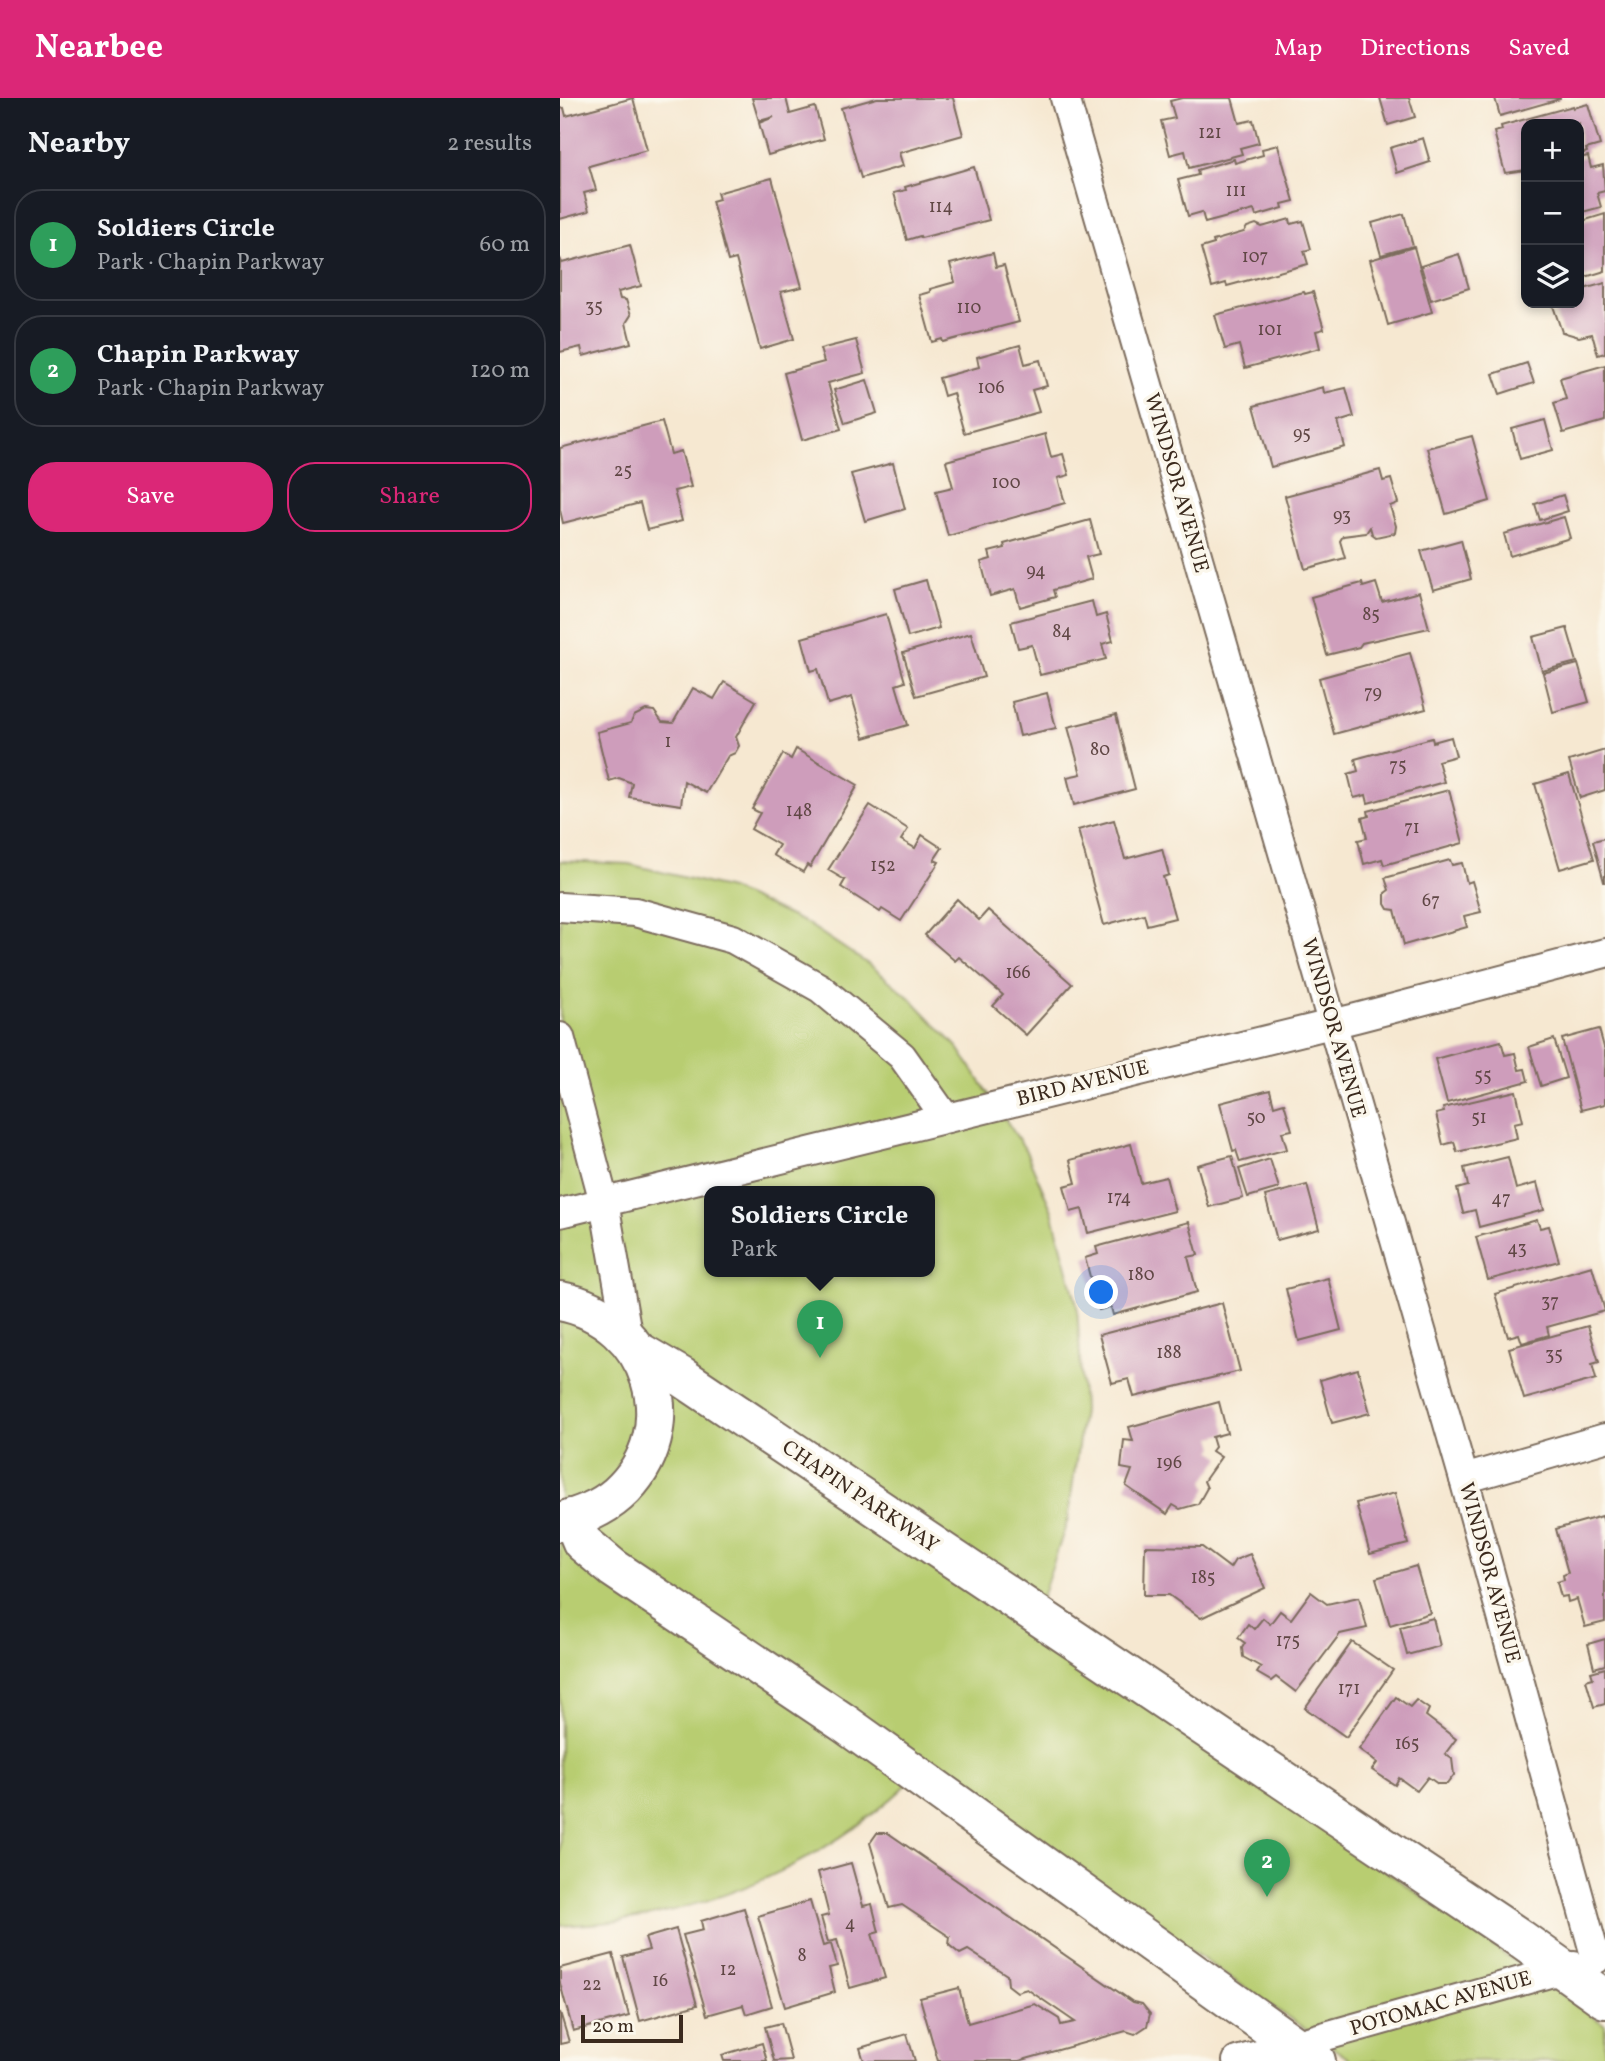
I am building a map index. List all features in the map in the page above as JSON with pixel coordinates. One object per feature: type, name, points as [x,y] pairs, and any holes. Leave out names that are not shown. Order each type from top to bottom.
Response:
[{"type":"street","name":"WINDSOR AVENUE","points":[[1065,98],[1464,1479],[1588,1961]]},
{"type":"street","points":[[560,906],[635,912],[733,939],[820,988],[902,1056],[946,1118]]},
{"type":"street","name":"BIRD AVENUE","points":[[560,1213],[1332,1024],[1605,953]]},
{"type":"street","points":[[560,1037],[604,1202],[621,1334]]},
{"type":"street","points":[[560,1285],[621,1334],[648,1371],[655,1404],[652,1439],[646,1455],[628,1484],[616,1496],[588,1513],[563,1522],[613,1568],[844,1723],[1306,2053]]},
{"type":"street","points":[[560,1301],[582,1307],[621,1334]]},
{"type":"street","name":"CHAPIN PARKWAY","points":[[621,1334],[682,1377],[1588,1961],[1605,1999]]},
{"type":"street","points":[[1464,1479],[1605,1438]]},
{"type":"street","name":"POTOMAC AVENUE","points":[[1237,2061],[1306,2053],[1588,1961]]},
{"type":"green space","points":[[560,861],[629,864],[730,889],[806,923],[874,968],[911,999],[958,1048],[1025,1149],[1052,1211],[1077,1305],[1083,1410],[1068,1519],[1041,1600],[1030,1621],[1605,2025],[1605,2061],[1352,2061],[924,1768],[858,1825],[784,1870],[704,1901],[662,1913],[612,1922],[560,1926]]},
{"type":"building","points":[[633,98],[647,150],[589,166],[596,190],[584,193],[589,211],[560,219],[560,109],[564,108],[566,116]]},
{"type":"building","points":[[752,98],[786,98],[790,114],[815,107],[824,139],[768,155],[759,123],[774,117],[759,121]]},
{"type":"building","points":[[877,98],[953,98],[963,135],[899,153],[903,166],[861,178],[841,108]]},
{"type":"building","points":[[1182,98],[1232,98],[1239,123],[1253,120],[1259,143],[1240,148],[1242,154],[1189,168],[1185,151],[1170,155],[1161,121],[1175,118],[1170,101]]},
{"type":"building","points":[[1380,98],[1409,98],[1415,117],[1388,125]]},
{"type":"building","points":[[1495,98],[1560,98],[1560,99],[1500,116]]},
{"type":"building","points":[[1588,104],[1600,145],[1586,149],[1587,152],[1584,153],[1584,119],[1526,119],[1573,106]]},
{"type":"building","points":[[1521,120],[1521,171],[1505,173],[1494,132],[1502,130],[1501,126]]},
{"type":"building","points":[[1423,138],[1430,162],[1397,173],[1390,148]]},
{"type":"building","points":[[1278,145],[1294,201],[1282,204],[1283,208],[1256,216],[1254,210],[1205,223],[1202,212],[1188,216],[1178,180],[1198,175],[1197,170],[1234,159],[1235,163],[1263,155],[1262,149]]},
{"type":"building","points":[[1588,156],[1591,168],[1603,165],[1605,191],[1597,193],[1601,207],[1584,212],[1584,182],[1584,157]]},
{"type":"building","points":[[974,167],[989,220],[907,240],[894,193],[906,190],[905,187]]},
{"type":"building","points":[[772,178],[802,287],[781,292],[794,339],[760,349],[736,259],[728,261],[712,201],[719,199],[717,193]]},
{"type":"building","points":[[1404,214],[1413,246],[1381,255],[1372,223]]},
{"type":"building","points":[[1605,214],[1605,271],[1584,277],[1584,245],[1584,220]]},
{"type":"building","points":[[1290,219],[1291,224],[1303,221],[1311,249],[1304,251],[1308,264],[1227,286],[1226,283],[1212,287],[1201,248],[1214,244],[1213,241],[1244,232],[1247,227],[1256,224],[1262,227]]},
{"type":"building","points":[[630,245],[641,286],[618,292],[620,299],[626,300],[631,315],[626,323],[631,343],[583,356],[581,347],[560,352],[560,258],[562,263]]},
{"type":"building","points":[[1414,247],[1432,312],[1388,325],[1370,260]]},
{"type":"building","points":[[993,253],[996,267],[1004,265],[1019,322],[943,342],[942,339],[932,342],[919,295],[955,282],[950,264]]},
{"type":"building","points":[[1459,254],[1469,288],[1431,300],[1421,266]]},
{"type":"building","points":[[1605,283],[1605,353],[1598,355],[1592,334],[1579,337],[1562,332],[1554,308],[1584,308],[1584,289]]},
{"type":"building","points":[[1313,292],[1324,329],[1316,331],[1320,348],[1245,368],[1239,345],[1225,349],[1215,315]]},
{"type":"building","points":[[856,340],[865,373],[828,383],[841,429],[802,440],[784,373],[824,362],[820,349]]},
{"type":"building","points":[[1020,345],[1025,364],[1040,360],[1047,386],[1032,390],[1039,412],[964,433],[953,393],[944,396],[939,378],[979,367],[977,357]]},
{"type":"building","points":[[1527,363],[1534,383],[1500,394],[1493,374]]},
{"type":"building","points":[[1605,365],[1605,421],[1563,433],[1554,403],[1566,399],[1560,378]]},
{"type":"building","points":[[867,380],[877,413],[845,423],[834,390]]},
{"type":"building","points":[[1323,387],[1324,393],[1346,388],[1354,417],[1338,422],[1345,447],[1271,467],[1254,406]]},
{"type":"building","points":[[1545,420],[1553,450],[1520,459],[1512,429]]},
{"type":"building","points":[[662,421],[671,454],[681,451],[691,487],[674,491],[682,521],[647,530],[640,503],[563,523],[560,510],[560,448]]},
{"type":"building","points":[[1045,434],[1051,457],[1063,454],[1069,475],[1058,478],[1065,503],[948,536],[936,491],[953,487],[946,461]]},
{"type":"building","points":[[1472,436],[1490,501],[1446,514],[1427,448]]},
{"type":"building","points":[[893,463],[905,509],[865,521],[851,474]]},
{"type":"building","points":[[1380,470],[1383,481],[1391,479],[1398,503],[1390,506],[1396,526],[1395,533],[1376,537],[1370,527],[1366,533],[1343,536],[1340,541],[1345,558],[1305,569],[1285,496]]},
{"type":"building","points":[[1563,495],[1568,511],[1540,520],[1535,504]]},
{"type":"building","points":[[1564,517],[1570,538],[1510,556],[1504,534]]},
{"type":"building","points":[[1090,520],[1099,554],[1086,557],[1092,579],[1053,590],[1055,597],[1020,607],[1015,589],[990,596],[981,562],[991,559],[989,552],[1005,548],[1004,544]]},
{"type":"building","points":[[1461,540],[1471,579],[1433,590],[1421,551]]},
{"type":"building","points":[[926,580],[939,628],[908,637],[895,589]]},
{"type":"building","points":[[1362,583],[1363,587],[1376,583],[1382,602],[1419,592],[1429,628],[1362,643],[1359,647],[1327,655],[1311,597]]},
{"type":"building","points":[[1092,601],[1096,617],[1106,614],[1113,641],[1102,644],[1106,659],[1040,675],[1032,645],[1018,648],[1011,622]]},
{"type":"building","points":[[886,614],[905,682],[896,685],[908,725],[864,738],[852,697],[828,704],[818,669],[811,671],[802,638]]},
{"type":"building","points":[[1567,628],[1577,662],[1542,671],[1533,637]]},
{"type":"building","points":[[971,633],[984,677],[916,696],[903,653]]},
{"type":"building","points":[[1410,653],[1426,709],[1334,734],[1319,678]]},
{"type":"building","points":[[1578,664],[1589,702],[1553,712],[1543,673]]},
{"type":"building","points":[[724,682],[756,701],[736,737],[739,746],[735,753],[728,756],[706,793],[684,781],[681,805],[629,797],[632,783],[619,778],[609,781],[597,732],[631,723],[634,716],[646,710],[654,711],[662,722],[673,723],[693,688],[714,699]]},
{"type":"building","points":[[1047,693],[1056,728],[1020,736],[1012,702]]},
{"type":"building","points":[[1116,715],[1135,789],[1074,805],[1067,777],[1081,774],[1068,727]]},
{"type":"building","points":[[1451,737],[1456,756],[1438,761],[1444,782],[1368,803],[1366,795],[1354,798],[1348,774],[1358,771],[1355,759],[1432,738],[1433,742]]},
{"type":"building","points":[[796,749],[858,785],[810,867],[807,865],[803,872],[773,855],[779,845],[751,829],[760,813],[752,809],[783,754],[791,759]]},
{"type":"building","points":[[1605,750],[1605,790],[1580,798],[1569,761]]},
{"type":"building","points":[[1569,774],[1594,859],[1560,869],[1535,784]]},
{"type":"building","points":[[1449,790],[1463,843],[1384,865],[1382,859],[1364,864],[1358,840],[1367,838],[1362,818],[1369,816],[1368,811]]},
{"type":"building","points":[[870,805],[908,829],[901,840],[915,848],[922,835],[942,848],[934,860],[939,862],[901,921],[882,909],[880,912],[841,887],[845,880],[828,870]]},
{"type":"building","points":[[1114,820],[1125,859],[1162,849],[1169,875],[1163,877],[1175,918],[1147,925],[1144,914],[1104,925],[1078,830]]},
{"type":"building","points":[[1605,838],[1605,882],[1604,882],[1593,841]]},
{"type":"building","points":[[1450,860],[1452,865],[1462,863],[1467,883],[1472,881],[1481,912],[1464,916],[1467,927],[1404,945],[1395,910],[1388,909],[1385,904],[1385,893],[1389,890],[1385,878]]},
{"type":"building","points":[[957,899],[979,920],[988,910],[1072,984],[1026,1035],[993,1006],[1003,995],[959,957],[955,961],[925,935]]},
{"type":"building","points":[[1599,1029],[1605,1051],[1605,1104],[1581,1110],[1562,1039]]},
{"type":"building","points":[[1554,1039],[1566,1078],[1541,1086],[1529,1047]]},
{"type":"building","points":[[1501,1041],[1505,1055],[1515,1053],[1519,1070],[1525,1069],[1528,1081],[1447,1103],[1435,1059]]},
{"type":"building","points":[[1270,1090],[1274,1106],[1284,1103],[1292,1130],[1282,1132],[1287,1149],[1240,1162],[1236,1150],[1233,1151],[1220,1103]]},
{"type":"building","points":[[1516,1091],[1523,1121],[1514,1123],[1517,1138],[1457,1152],[1454,1142],[1443,1145],[1436,1114],[1444,1112],[1443,1108]]},
{"type":"building","points":[[1131,1144],[1141,1183],[1166,1177],[1175,1211],[1088,1233],[1082,1209],[1071,1212],[1064,1186],[1076,1183],[1070,1160]]},
{"type":"building","points":[[1232,1156],[1243,1198],[1209,1207],[1197,1165]]},
{"type":"building","points":[[1508,1157],[1516,1189],[1537,1183],[1544,1210],[1479,1227],[1475,1210],[1463,1213],[1457,1189],[1468,1186],[1464,1168]]},
{"type":"building","points":[[1270,1159],[1279,1188],[1248,1197],[1239,1169]]},
{"type":"building","points":[[1307,1185],[1319,1229],[1277,1240],[1265,1196]]},
{"type":"building","points":[[1537,1220],[1540,1228],[1549,1226],[1559,1261],[1488,1280],[1476,1237]]},
{"type":"building","points":[[1189,1222],[1198,1255],[1188,1257],[1197,1292],[1113,1315],[1111,1307],[1099,1310],[1085,1258],[1098,1254],[1096,1247]]},
{"type":"building","points":[[1592,1266],[1605,1311],[1547,1327],[1549,1335],[1522,1343],[1519,1334],[1508,1337],[1495,1294]]},
{"type":"building","points":[[1328,1278],[1341,1330],[1299,1341],[1286,1289]]},
{"type":"building","points":[[1222,1303],[1240,1371],[1134,1397],[1129,1379],[1112,1383],[1099,1335]]},
{"type":"building","points":[[1588,1326],[1599,1362],[1592,1364],[1596,1379],[1524,1399],[1509,1348]]},
{"type":"building","points":[[1358,1369],[1370,1413],[1332,1423],[1320,1380]]},
{"type":"building","points":[[1219,1402],[1227,1433],[1212,1437],[1215,1447],[1212,1451],[1221,1457],[1204,1481],[1207,1488],[1198,1504],[1180,1509],[1173,1505],[1167,1514],[1126,1486],[1132,1470],[1121,1468],[1124,1440],[1133,1441],[1129,1427]]},
{"type":"building","points":[[1395,1493],[1408,1544],[1370,1554],[1356,1503]]},
{"type":"building","points":[[1602,1516],[1605,1526],[1605,1622],[1585,1627],[1577,1599],[1568,1602],[1567,1596],[1561,1597],[1557,1582],[1564,1580],[1563,1575],[1568,1573],[1556,1529]]},
{"type":"building","points":[[1145,1546],[1202,1547],[1230,1568],[1235,1560],[1250,1554],[1265,1588],[1201,1618],[1169,1595],[1144,1595]]},
{"type":"building","points":[[1416,1566],[1430,1613],[1390,1625],[1376,1578]]},
{"type":"building","points":[[1311,1592],[1327,1604],[1359,1597],[1367,1628],[1340,1634],[1296,1692],[1276,1677],[1271,1681],[1257,1673],[1261,1667],[1243,1657],[1242,1648],[1245,1643],[1238,1638],[1248,1624],[1254,1629],[1263,1618],[1270,1624],[1280,1611],[1291,1619]]},
{"type":"building","points":[[1433,1618],[1440,1646],[1407,1655],[1400,1627]]},
{"type":"building","points":[[1605,1639],[1605,1665],[1594,1668],[1588,1644]]},
{"type":"building","points":[[1352,1642],[1393,1670],[1346,1737],[1305,1708]]},
{"type":"building","points":[[1605,1668],[1605,1704],[1594,1707],[1586,1680],[1593,1678],[1591,1672]]},
{"type":"building","points":[[1396,1697],[1410,1707],[1416,1700],[1429,1709],[1426,1716],[1456,1739],[1445,1754],[1452,1759],[1454,1775],[1447,1784],[1438,1784],[1428,1777],[1417,1791],[1399,1778],[1395,1785],[1372,1770],[1377,1763],[1359,1749]]},
{"type":"building","points":[[877,1833],[888,1833],[1133,2002],[1142,2004],[1150,2014],[1147,2026],[1135,2034],[1126,2031],[1019,2061],[938,2061],[920,1998],[959,1988],[968,2023],[1035,2004],[1059,2019],[1061,2025],[1075,2022],[1027,1989],[1017,1992],[1008,1985],[1007,1975],[968,1950],[960,1954],[949,1945],[950,1937],[902,1905],[889,1908],[870,1843]]},
{"type":"building","points":[[851,1863],[863,1906],[872,1904],[879,1932],[872,1934],[885,1978],[850,1988],[837,1940],[828,1942],[821,1917],[829,1915],[818,1872]]},
{"type":"building","points":[[810,1901],[823,1946],[831,1944],[837,1966],[829,1968],[835,1992],[785,2007],[758,1916]]},
{"type":"building","points":[[744,1908],[772,2006],[746,2014],[743,2005],[707,2015],[683,1935],[703,1930],[701,1921]]},
{"type":"building","points":[[676,1929],[697,2005],[640,2021],[623,1957],[649,1950],[645,1938]]},
{"type":"building","points":[[613,1954],[629,2016],[573,2031],[560,1983],[560,1968]]},
{"type":"building","points":[[560,2012],[569,2042],[560,2044]]},
{"type":"building","points":[[781,2023],[791,2060],[774,2061],[765,2027]]},
{"type":"building","points":[[907,2034],[915,2061],[864,2061],[860,2048]]},
{"type":"building","points":[[762,2043],[767,2061],[724,2061],[722,2055]]},
{"type":"place","name":"Soldiers Circle","points":[[820,1358]]},
{"type":"place","name":"Chapin Parkway","points":[[1267,1897]]}]
